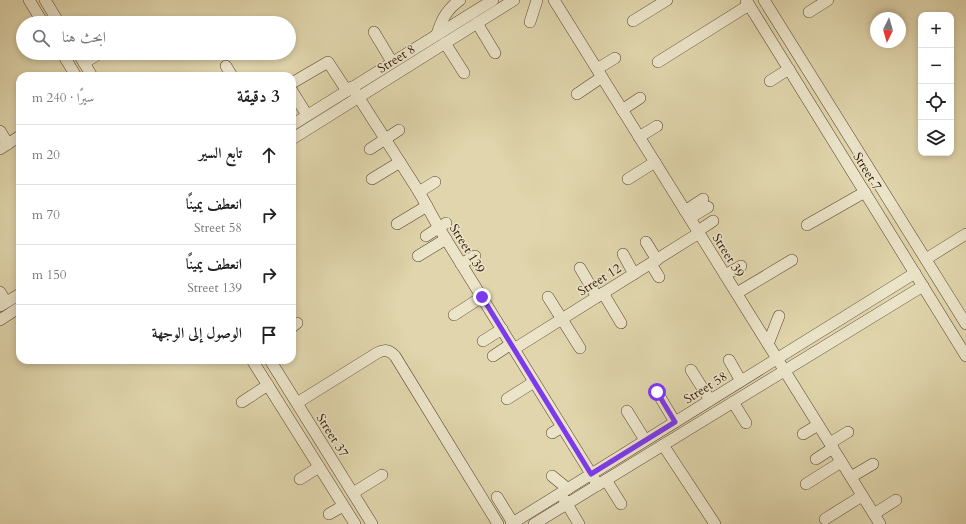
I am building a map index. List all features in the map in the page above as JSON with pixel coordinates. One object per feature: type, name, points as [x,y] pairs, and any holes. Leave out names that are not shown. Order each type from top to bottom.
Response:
[{"type":"street","points":[[28,0],[38,16]]},
{"type":"street","points":[[45,0],[55,16]]},
{"type":"street","points":[[437,34],[441,20],[449,9],[460,0]]},
{"type":"street","name":"Street 8","points":[[296,123],[493,0]]},
{"type":"street","name":"Street 8","points":[[296,137],[514,0]]},
{"type":"street","points":[[530,22],[537,0]]},
{"type":"street","name":"Street 39","points":[[554,0],[880,524]]},
{"type":"street","points":[[633,21],[667,0]]},
{"type":"street","name":"Street 7","points":[[764,0],[966,324]]},
{"type":"street","points":[[809,12],[828,0]]},
{"type":"street","points":[[658,62],[748,2]]},
{"type":"street","name":"Street 7","points":[[748,2],[966,356]]},
{"type":"street","points":[[477,23],[495,53]]},
{"type":"street","points":[[374,32],[392,62]]},
{"type":"street","points":[[445,43],[464,73]]},
{"type":"street","points":[[577,94],[615,58]]},
{"type":"street","points":[[66,60],[74,72]]},
{"type":"street","points":[[82,60],[89,72]]},
{"type":"street","points":[[84,64],[90,60]]},
{"type":"street","name":"Street 139","points":[[296,81],[325,64],[346,91],[358,98],[427,206],[443,226],[446,239],[591,474],[602,482],[621,504]]},
{"type":"street","points":[[226,66],[230,72]]},
{"type":"street","points":[[770,81],[789,69]]},
{"type":"street","points":[[296,98],[307,116]]},
{"type":"street","points":[[622,110],[640,98]]},
{"type":"street","points":[[639,137],[657,126]]},
{"type":"street","points":[[370,149],[399,130]]},
{"type":"street","points":[[0,131],[4,146],[16,138]]},
{"type":"street","points":[[372,179],[400,162]]},
{"type":"street","points":[[628,178],[655,162]]},
{"type":"street","points":[[419,192],[435,182]]},
{"type":"street","points":[[807,225],[864,192]]},
{"type":"street","points":[[688,214],[706,203]]},
{"type":"street","points":[[397,224],[427,206]]},
{"type":"street","name":"Street 12","points":[[493,356],[565,317],[654,262],[713,221]]},
{"type":"street","points":[[426,236],[443,226]]},
{"type":"street","points":[[926,259],[966,234]]},
{"type":"street","points":[[418,256],[446,239]]},
{"type":"street","points":[[646,242],[659,277]]},
{"type":"street","points":[[623,254],[634,274]]},
{"type":"street","points":[[461,264],[475,256]]},
{"type":"street","points":[[737,294],[792,260]]},
{"type":"street","points":[[725,275],[741,266]]},
{"type":"street","points":[[580,268],[621,323]]},
{"type":"street","name":"Street 58","points":[[512,523],[915,273]]},
{"type":"street","name":"Street 58","points":[[541,522],[602,482],[922,286]]},
{"type":"street","points":[[0,292],[3,304],[16,296]]},
{"type":"street","points":[[454,315],[482,297]]},
{"type":"street","points":[[548,297],[565,317],[582,346]]},
{"type":"street","points":[[0,320],[16,310]]},
{"type":"street","points":[[768,344],[779,316]]},
{"type":"street","points":[[483,341],[502,329]]},
{"type":"street","points":[[297,404],[376,352],[383,350],[390,351],[395,356],[498,524]]},
{"type":"street","points":[[728,360],[741,381]]},
{"type":"street","points":[[255,364],[355,524]]},
{"type":"street","name":"Street 37","points":[[272,364],[372,524]]},
{"type":"street","points":[[691,370],[710,400]]},
{"type":"street","points":[[507,398],[534,382]]},
{"type":"street","points":[[242,402],[268,385]]},
{"type":"street","points":[[657,392],[675,422]]},
{"type":"street","points":[[733,402],[746,423]]},
{"type":"street","points":[[625,412],[643,442]]},
{"type":"street","points":[[804,434],[818,425]]},
{"type":"street","points":[[552,433],[562,427]]},
{"type":"street","points":[[816,459],[848,432]]},
{"type":"street","points":[[663,445],[715,524]]},
{"type":"street","points":[[806,484],[841,462]]},
{"type":"street","points":[[851,477],[873,464]]},
{"type":"street","points":[[300,479],[319,467]]},
{"type":"street","points":[[353,493],[382,475]]},
{"type":"street","points":[[552,476],[564,491],[567,504],[579,524]]},
{"type":"street","points":[[825,519],[862,496]]},
{"type":"street","points":[[497,498],[512,523]]},
{"type":"street","points":[[874,514],[896,500]]},
{"type":"street","points":[[330,514],[343,506]]},
{"type":"route","points":[[482,297],[591,474],[675,422],[657,392]]}]
